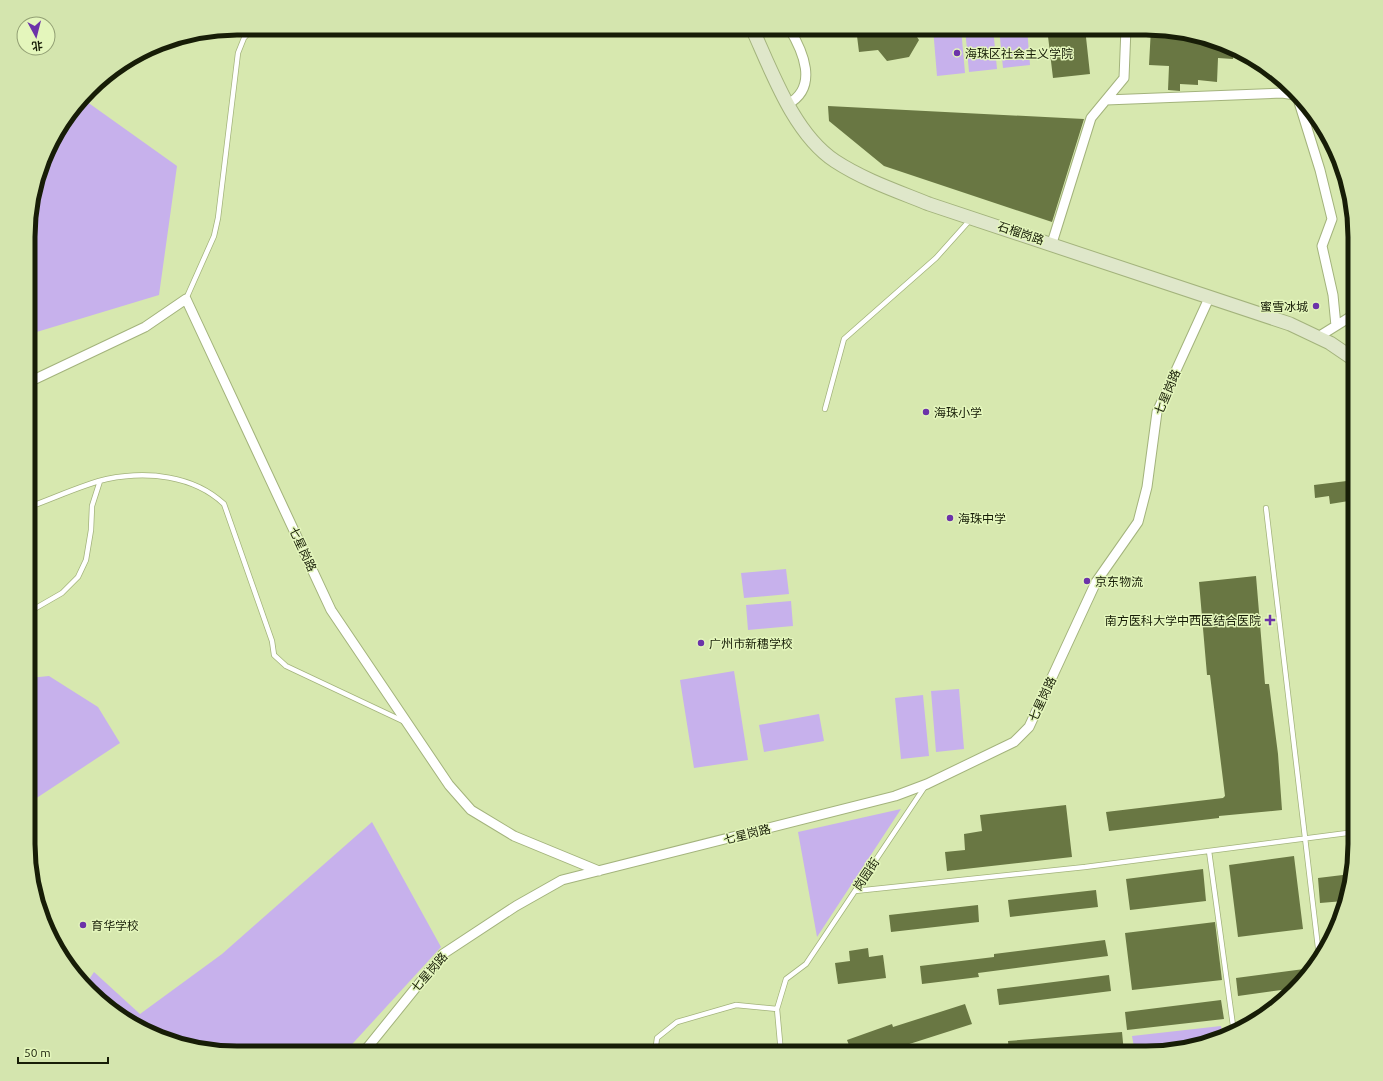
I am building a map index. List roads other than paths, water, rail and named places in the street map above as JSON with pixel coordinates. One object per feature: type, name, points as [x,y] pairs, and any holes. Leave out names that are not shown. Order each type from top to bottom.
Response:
[{"type":"main road","name":"石榴岗路","points":[[755,35],[788,104],[804,130],[816,145],[834,160],[875,183],[929,204],[1052,243],[1290,324],[1330,343],[1348,355]]},
{"type":"street","points":[[788,104],[794,101],[803,91],[806,66],[793,35]]},
{"type":"street","points":[[1052,243],[1091,118],[1124,78],[1126,35]]},
{"type":"street","points":[[1106,100],[1282,93],[1289,94]]},
{"type":"street","points":[[1301,107],[1320,170],[1332,219],[1322,246],[1333,295],[1336,326]]},
{"type":"street","name":"七星岗路","points":[[369,1046],[442,954],[516,906],[562,880],[895,796],[927,784],[1014,742],[1029,727],[1096,582],[1138,522],[1148,487],[1157,412],[1210,296]]},
{"type":"street","points":[[35,380],[145,327],[186,299]]},
{"type":"street","name":"七星岗路","points":[[186,299],[331,610],[449,785],[471,810],[514,836],[599,871]]},
{"type":"street","points":[[1318,338],[1348,318]]},
{"type":"lane","points":[[186,299],[214,236],[218,218],[238,53],[247,35]]},
{"type":"lane","points":[[825,409],[844,339],[936,258],[972,218]]},
{"type":"lane","points":[[35,505],[100,481],[139,475],[174,477],[214,495],[224,504],[272,641],[274,655],[286,666],[408,724]]},
{"type":"lane","points":[[35,609],[62,593],[78,578],[86,560],[91,530],[92,506],[100,481]]},
{"type":"lane","points":[[1266,508],[1318,949]]},
{"type":"lane","name":"岗园街","points":[[777,1009],[786,979],[806,964],[927,784]]},
{"type":"lane","points":[[854,891],[1085,866],[1348,833]]},
{"type":"lane","points":[[1209,851],[1233,1026]]},
{"type":"lane","points":[[656,1046],[657,1038],[677,1022],[736,1006],[777,1009],[780,1046]]},
{"type":"place","name":"海珠区社会主义学院","points":[[957,53]]},
{"type":"place","name":"蜜雪冰城","points":[[1316,306]]},
{"type":"place","name":"海珠小学","points":[[926,412]]},
{"type":"place","name":"海珠中学","points":[[950,518]]},
{"type":"place","name":"京东物流","points":[[1087,581]]},
{"type":"place","name":"南方医科大学中西医结合医院","points":[[1270,620]]},
{"type":"place","name":"广州市新穗学校","points":[[701,643]]},
{"type":"place","name":"育华学校","points":[[83,925]]}]
